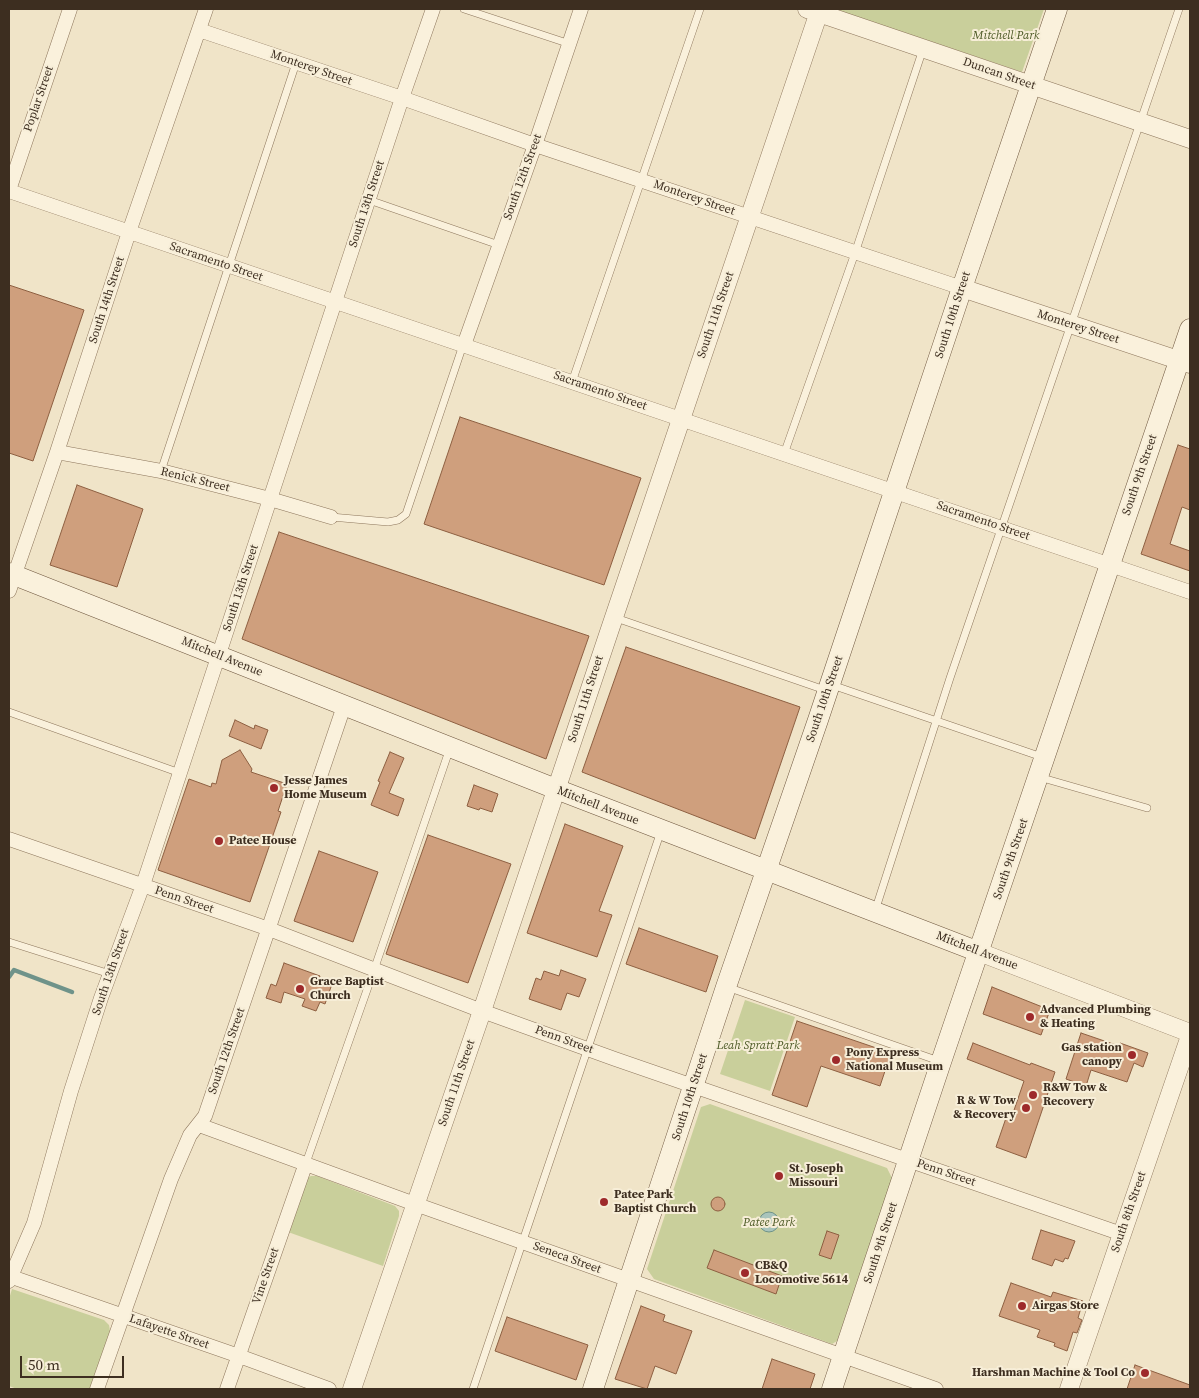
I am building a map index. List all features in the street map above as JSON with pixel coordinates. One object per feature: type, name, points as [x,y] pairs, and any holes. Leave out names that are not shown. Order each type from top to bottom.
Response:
[{"type":"main road","name":"South 10th Street","points":[[592,1389],[1057,9]]},
{"type":"main road","name":"South 9th Street","points":[[832,1389],[1110,565],[1185,362],[1190,329]]},
{"type":"main road","name":"Mitchell Avenue","points":[[11,580],[219,656],[556,790],[979,952]]},
{"type":"street","name":"Poplar Street","points":[[9,190],[70,9]]},
{"type":"street","name":"South 14th Street","points":[[11,580],[57,452],[129,232],[206,9]]},
{"type":"street","name":"South 13th Street","points":[[9,1278],[34,1223],[71,1091],[180,773],[368,200],[433,9]]},
{"type":"street","name":"South 12th Street","points":[[464,345],[581,9]]},
{"type":"street","name":"Duncan Street","points":[[815,10],[1190,139]]},
{"type":"street","name":"South 11th Street","points":[[352,1389],[482,1011],[749,217],[815,10]]},
{"type":"street","name":"Monterey Street","points":[[199,30],[855,253],[1185,362]]},
{"type":"street","name":"Sacramento Street","points":[[9,190],[229,267],[681,418],[1190,592]]},
{"type":"street","name":"Renick Street","points":[[57,452],[161,471],[331,517]]},
{"type":"street","name":"South 12th Street","points":[[98,1389],[171,1179],[190,1135],[205,1116],[344,706]]},
{"type":"street","name":"Penn Street","points":[[9,839],[269,930],[588,1049],[1122,1234]]},
{"type":"street","name":"Mitchell Avenue","points":[[979,952],[1190,1035]]},
{"type":"street","name":"South 8th Street","points":[[1070,1389],[1190,1035]]},
{"type":"street","name":"Seneca Street","points":[[199,1124],[415,1204],[936,1389]]},
{"type":"street","name":"Vine Street","points":[[227,1389],[306,1163]]},
{"type":"street","name":"Lafayette Street","points":[[9,1278],[124,1316],[329,1389]]},
{"type":"lane","points":[[464,9],[570,44]]},
{"type":"lane","points":[[572,382],[700,9]]},
{"type":"lane","points":[[875,911],[1001,527],[1179,9]]},
{"type":"lane","points":[[784,454],[855,253],[923,48]]},
{"type":"lane","points":[[161,471],[296,63]]},
{"type":"lane","points":[[368,200],[499,245]]},
{"type":"lane","points":[[331,517],[388,522],[398,520],[406,514],[464,345]]},
{"type":"lane","points":[[614,617],[936,721],[1044,758]]},
{"type":"lane","points":[[9,712],[180,773]]},
{"type":"lane","points":[[306,1163],[450,747]]},
{"type":"lane","points":[[1038,777],[1147,808]]},
{"type":"lane","points":[[474,1389],[661,830]]},
{"type":"lane","points":[[9,942],[110,974]]},
{"type":"lane","points":[[726,987],[941,1062]]},
{"type":"green space","name":"Mitchell Park","points":[[833,9],[1044,9],[1022,72]]},
{"type":"green space","name":"Leah Spratt Park","points":[[745,1000],[795,1017],[770,1091],[720,1074]]},
{"type":"green space","name":"Patee Park","points":[[710,1104],[887,1168],[892,1178],[837,1341],[832,1344],[654,1279],[647,1269],[701,1107]]},
{"type":"green space","points":[[317,1176],[395,1206],[399,1211],[383,1266],[288,1232],[307,1178]]},
{"type":"green space","points":[[12,1289],[104,1320],[109,1325],[110,1331],[90,1389],[17,1389],[9,1386],[9,1299]]},
{"type":"water","points":[[769,1212],[776,1215],[779,1222],[776,1229],[769,1232],[762,1229],[759,1222],[762,1215]]},
{"type":"building","points":[[9,285],[84,310],[33,461],[9,453]]},
{"type":"building","points":[[460,417],[641,478],[604,585],[424,524]]},
{"type":"building","points":[[1178,445],[1190,449],[1190,510],[1182,507],[1170,544],[1190,551],[1190,571],[1141,554]]},
{"type":"building","points":[[77,485],[143,509],[117,587],[50,565]]},
{"type":"building","points":[[279,532],[589,636],[546,759],[242,639]]},
{"type":"building","points":[[626,647],[800,707],[755,839],[582,772]]},
{"type":"building","points":[[235,720],[254,729],[255,725],[268,730],[261,749],[229,736]]},
{"type":"building","name":"Patee House","points":[[240,750],[252,769],[251,772],[287,784],[278,811],[281,812],[250,902],[158,870],[189,779],[211,787],[212,783],[216,784],[222,760]]},
{"type":"building","points":[[390,752],[404,758],[389,793],[404,799],[398,816],[371,805],[380,782],[378,781]]},
{"type":"building","points":[[474,785],[498,794],[492,812],[467,806]]},
{"type":"building","points":[[565,824],[623,846],[599,911],[612,915],[597,957],[527,933]]},
{"type":"building","points":[[428,835],[511,864],[468,983],[386,954]]},
{"type":"building","points":[[319,851],[378,872],[353,942],[294,921]]},
{"type":"building","points":[[639,928],[718,956],[706,992],[626,964]]},
{"type":"building","name":"Grace Baptist Church","points":[[284,963],[320,976],[319,979],[332,984],[325,1004],[320,1002],[316,1011],[302,1006],[305,999],[284,992],[281,1003],[266,998],[271,984],[276,986]]},
{"type":"building","points":[[561,970],[586,979],[579,997],[567,993],[561,1010],[529,999],[536,978],[541,980],[544,971],[559,976]]},
{"type":"building","points":[[992,987],[1050,1010],[1041,1035],[983,1014]]},
{"type":"building","name":"Pony Express National Museum","points":[[797,1021],[891,1053],[880,1086],[821,1066],[807,1107],[772,1095]]},
{"type":"building","points":[[1081,1033],[1119,1046],[1120,1043],[1148,1053],[1143,1067],[1134,1063],[1127,1082],[1091,1070],[1086,1086],[1066,1079]]},
{"type":"building","points":[[973,1043],[1030,1065],[1031,1063],[1055,1072],[1026,1158],[996,1147],[1006,1118],[1011,1119],[1024,1081],[967,1059]]},
{"type":"building","points":[[715,1197],[721,1197],[725,1204],[721,1211],[715,1211],[711,1207],[711,1201]]},
{"type":"building","points":[[1041,1230],[1075,1241],[1068,1259],[1065,1258],[1063,1262],[1055,1259],[1052,1266],[1032,1259]]},
{"type":"building","points":[[827,1231],[839,1235],[831,1259],[819,1255]]},
{"type":"building","points":[[714,1250],[782,1276],[776,1294],[707,1268]]},
{"type":"building","points":[[1011,1283],[1051,1297],[1053,1292],[1083,1301],[1078,1318],[1082,1320],[1077,1333],[1073,1332],[1067,1351],[1054,1346],[1055,1343],[1037,1337],[1040,1330],[999,1316]]},
{"type":"building","points":[[641,1306],[665,1315],[663,1321],[692,1331],[676,1374],[655,1366],[647,1389],[615,1379]]},
{"type":"building","points":[[507,1317],[588,1345],[576,1380],[495,1351]]},
{"type":"building","points":[[772,1359],[815,1374],[810,1389],[762,1389]]},
{"type":"building","name":"Harshman Machine & Tool Co","points":[[1135,1365],[1190,1385],[1190,1389],[1127,1389]]},
{"type":"waterway","points":[[9,977],[14,970],[72,992]]},
{"type":"place","name":"Jesse James Home Museum","points":[[274,788]]},
{"type":"place","name":"Patee House","points":[[219,841]]},
{"type":"place","name":"Grace Baptist Church","points":[[300,989]]},
{"type":"place","name":"Advanced Plumbing & Heating","points":[[1030,1017]]},
{"type":"place","name":"Gas station canopy","points":[[1132,1055]]},
{"type":"place","name":"Pony Express National Museum","points":[[836,1060]]},
{"type":"place","name":"R&W Tow & Recovery","points":[[1033,1095]]},
{"type":"place","name":"R & W Tow & Recovery","points":[[1026,1108]]},
{"type":"place","name":"St. Joseph Missouri","points":[[779,1176]]},
{"type":"place","name":"Patee Park Baptist Church","points":[[604,1202]]},
{"type":"place","name":"CB&Q Locomotive 5614","points":[[745,1273]]},
{"type":"place","name":"Airgas Store","points":[[1022,1306]]},
{"type":"place","name":"Harshman Machine & Tool Co","points":[[1145,1373]]}]
